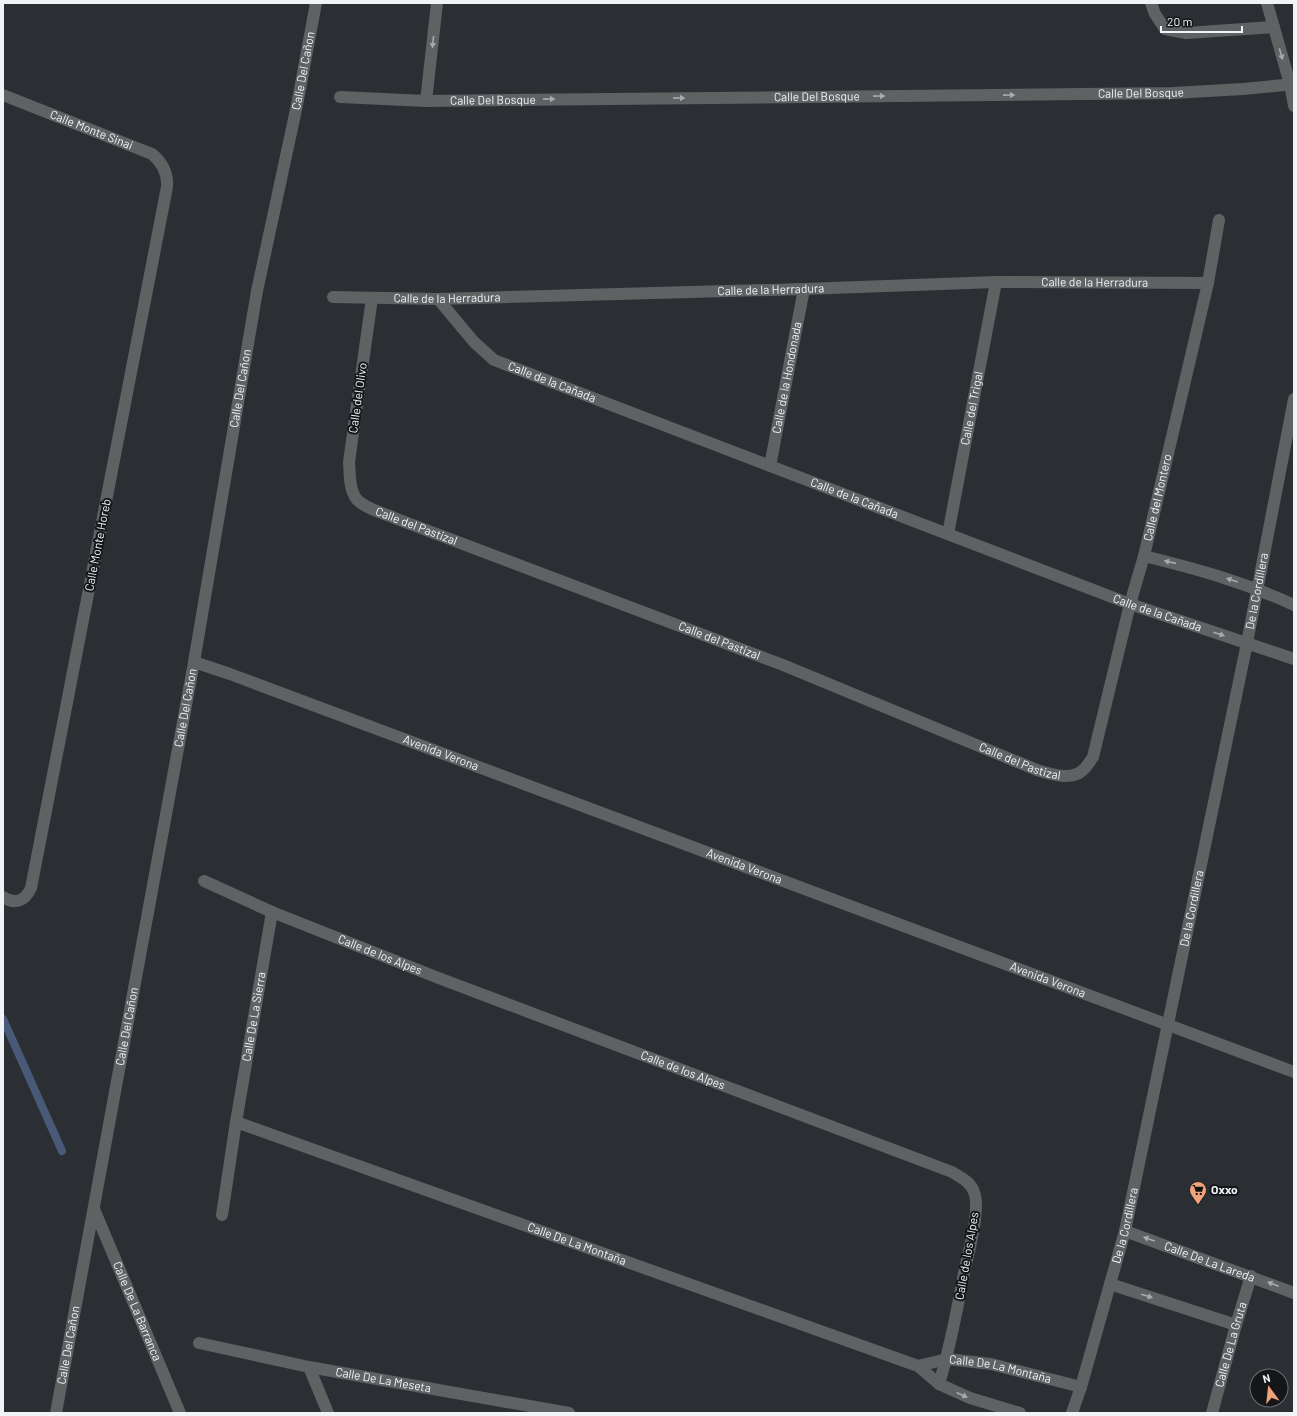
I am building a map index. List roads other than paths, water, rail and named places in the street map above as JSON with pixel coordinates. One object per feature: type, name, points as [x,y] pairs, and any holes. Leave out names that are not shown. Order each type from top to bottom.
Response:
[{"type":"street","name":"Calle Del Cañon","points":[[56,1413],[194,662],[256,291],[297,104],[316,3]]},
{"type":"street","points":[[426,101],[437,3]]},
{"type":"street","points":[[1150,3],[1165,29],[1186,33],[1274,27]]},
{"type":"street","points":[[1267,3],[1292,84],[1294,106]]},
{"type":"street","name":"Calle Del Bosque","points":[[340,97],[426,101],[1173,93],[1243,89],[1292,84]]},
{"type":"street","name":"Calle Monte Sinai","points":[[3,95],[152,154],[162,163],[168,178]]},
{"type":"street","name":"Calle Monte Horeb","points":[[8,900],[24,899],[28,895],[31,888],[168,178]]},
{"type":"street","name":"Calle del Montero","points":[[1083,771],[1092,757],[1130,604],[1144,556],[1208,283],[1219,220]]},
{"type":"street","name":"Calle de la Herradura","points":[[333,297],[438,299],[996,282],[1208,283]]},
{"type":"street","name":"Calle del Trigal","points":[[948,534],[996,282]]},
{"type":"street","name":"Calle de la Hondonada","points":[[770,466],[804,289]]},
{"type":"street","name":"Calle del Olivo","points":[[356,498],[351,484],[349,462],[372,298]]},
{"type":"street","name":"Calle de la Cañada","points":[[438,299],[474,342],[494,360],[1130,604],[1294,659]]},
{"type":"street","name":"De la Cordillera","points":[[1072,1413],[1081,1387],[1125,1231],[1258,589],[1294,399]]},
{"type":"street","name":"Calle del Pastizal","points":[[356,498],[367,506],[397,519],[784,665],[1037,770],[1054,775],[1070,776],[1083,771]]},
{"type":"street","points":[[1144,556],[1197,569],[1258,589],[1294,605]]},
{"type":"street","name":"Avenida Verona","points":[[194,662],[230,674],[1294,1072]]},
{"type":"street","name":"Calle de los Alpes","points":[[204,881],[272,912],[444,980],[960,1177],[969,1184],[975,1192],[975,1220],[947,1359],[939,1384]]},
{"type":"street","name":"Calle De La Sierra","points":[[222,1214],[236,1122],[272,912]]},
{"type":"street","name":"Calle De La Montaña","points":[[236,1122],[918,1366],[939,1384],[970,1398],[1020,1413]]},
{"type":"street","name":"Calle De La Barranca","points":[[94,1210],[180,1413]]},
{"type":"street","name":"Calle De La Lareda","points":[[1125,1231],[1294,1293]]},
{"type":"street","name":"Calle De La Gruta","points":[[1212,1413],[1251,1276]]},
{"type":"street","points":[[1110,1284],[1236,1325]]},
{"type":"street","name":"Calle De La Meseta","points":[[198,1343],[309,1367],[569,1413]]},
{"type":"street","name":"Calle De La Montaña","points":[[918,1366],[947,1359],[992,1364],[1081,1387]]},
{"type":"street","points":[[309,1367],[328,1413]]},
{"type":"waterway","points":[[3,1019],[62,1151]]},
{"type":"place","name":"Oxxo","points":[[1198,1205]]}]
